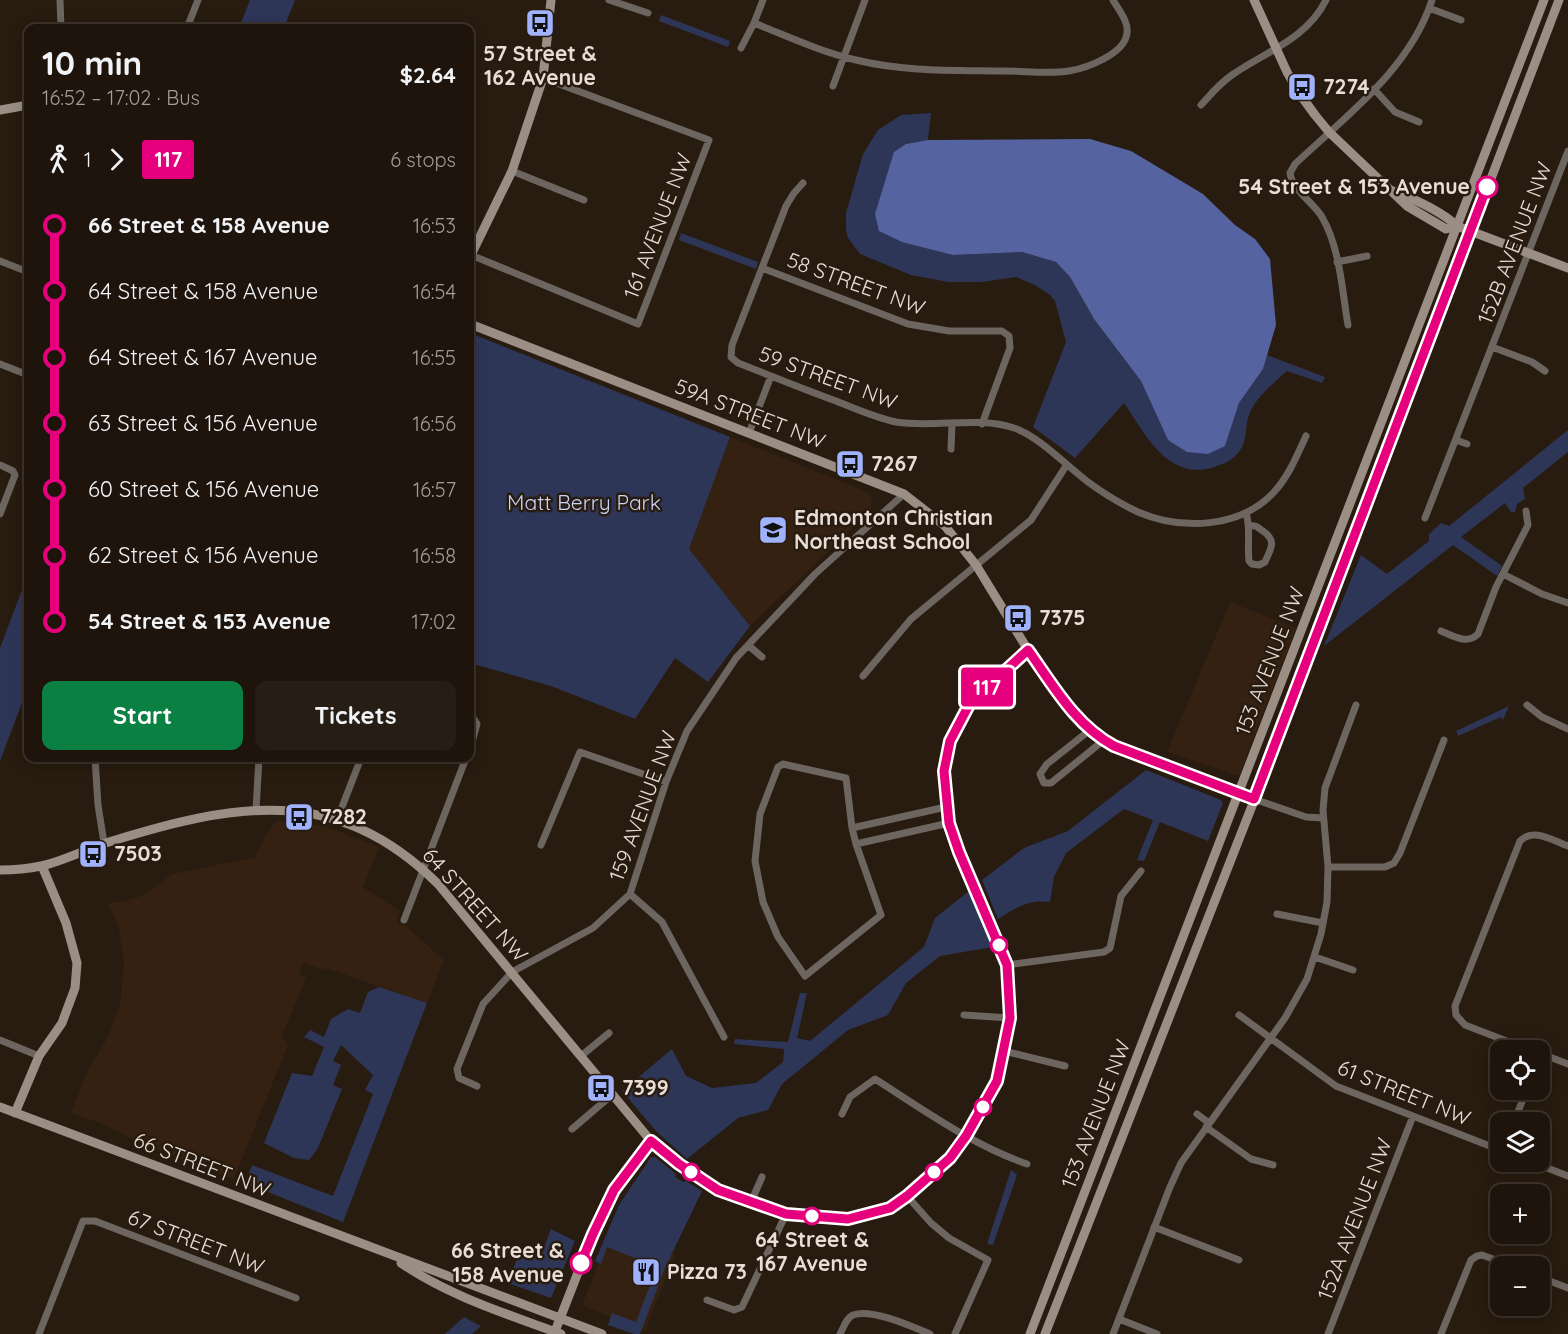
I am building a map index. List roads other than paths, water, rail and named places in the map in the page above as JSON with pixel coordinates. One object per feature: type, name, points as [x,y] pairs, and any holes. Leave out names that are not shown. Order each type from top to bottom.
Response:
[{"type":"street","points":[[60,0],[61,24]]},
{"type":"street","points":[[189,24],[198,0]]},
{"type":"street","points":[[474,248],[512,171],[543,78],[551,0]]},
{"type":"street","points":[[609,0],[648,13]]},
{"type":"street","points":[[741,48],[763,0]]},
{"type":"street","points":[[833,86],[865,0]]},
{"type":"street","points":[[754,23],[843,57],[889,66],[928,70],[1058,72],[1075,70],[1099,62],[1124,41],[1127,34],[1126,25],[1113,0]]},
{"type":"street","points":[[1254,0],[1299,93],[1329,132],[1407,206],[1446,230],[1457,226],[1568,268]]},
{"type":"street","points":[[1201,105],[1229,76],[1290,40],[1311,22],[1326,0]]},
{"type":"street","name":"153 AVENUE NW","points":[[1030,1331],[1544,0]]},
{"type":"street","name":"153 AVENUE NW","points":[[1045,1334],[1254,799],[1559,0]]},
{"type":"street","points":[[1348,325],[1331,237],[1322,218],[1294,185],[1290,173],[1295,164],[1374,89],[1407,52],[1430,4],[1461,20]]},
{"type":"street","name":"161 AVENUE NW","points":[[474,258],[638,324],[709,141],[543,78]]},
{"type":"street","points":[[1374,89],[1395,112],[1419,122]]},
{"type":"street","points":[[0,110],[24,106]]},
{"type":"street","name":"152B AVENUE NW","points":[[1425,518],[1567,155]]},
{"type":"street","points":[[512,171],[584,200]]},
{"type":"street","points":[[762,268],[786,206],[803,183]]},
{"type":"street","points":[[1337,262],[1367,256]]},
{"type":"street","points":[[0,261],[24,270]]},
{"type":"street","name":"58 STREET NW","points":[[762,268],[908,324],[949,331],[997,330],[1009,336],[1010,348],[982,424]]},
{"type":"street","name":"59 STREET NW","points":[[762,268],[732,345],[731,357],[738,363],[890,420],[906,423],[982,424],[1020,430],[1096,487],[1154,518],[1204,523],[1246,513],[1268,498],[1282,482],[1306,436]]},
{"type":"street","name":"59A STREET NW","points":[[474,326],[904,494],[945,526],[976,565],[1028,650],[1063,700],[1090,730],[1123,750],[1306,817],[1323,818]]},
{"type":"street","name":"152B AVENUE NW","points":[[1492,347],[1532,362],[1545,371]]},
{"type":"street","points":[[0,364],[24,373]]},
{"type":"street","points":[[749,433],[771,376]]},
{"type":"street","points":[[951,450],[952,424]]},
{"type":"street","points":[[1456,440],[1467,444]]},
{"type":"street","points":[[0,465],[13,471],[15,475],[0,514]]},
{"type":"street","points":[[863,676],[911,619],[1031,520],[1066,466]]},
{"type":"street","name":"159 AVENUE NW","points":[[477,1086],[459,1078],[457,1069],[483,1004],[512,972],[593,928],[630,894],[666,782],[687,731],[736,658],[815,574],[904,494]]},
{"type":"street","points":[[1440,631],[1463,640],[1476,637],[1503,574],[1528,525],[1526,511]]},
{"type":"street","points":[[1246,513],[1250,526],[1248,532],[1249,561],[1259,565],[1265,562],[1272,540],[1257,526],[1250,526]]},
{"type":"street","points":[[1503,574],[1542,594],[1568,603]]},
{"type":"street","points":[[747,645],[762,657]]},
{"type":"street","name":"64 STREET NW","points":[[0,870],[42,866],[104,843],[170,824],[256,810],[304,812],[337,820],[373,834],[403,852],[438,884],[651,1141],[679,1164],[718,1190],[786,1214],[848,1219],[890,1208],[950,1158],[966,1136],[997,1081],[1010,1018],[1007,965],[949,823],[944,771],[950,741],[970,703],[1028,650]]},
{"type":"street","points":[[1113,1334],[1175,1175],[1297,999],[1315,957],[1327,902],[1328,867],[1323,801],[1328,778],[1356,705]]},
{"type":"street","points":[[1527,705],[1542,717],[1568,729]]},
{"type":"street","points":[[474,720],[477,724],[474,735]]},
{"type":"street","points":[[1090,730],[1047,764],[1040,774],[1044,783],[1051,783],[1104,740]]},
{"type":"street","points":[[1328,867],[1385,867],[1394,863],[1444,740]]},
{"type":"street","points":[[541,845],[580,752],[666,782]]},
{"type":"street","points":[[95,762],[98,805],[104,843]]},
{"type":"street","points":[[256,810],[259,762]]},
{"type":"street","points":[[337,820],[359,762]]},
{"type":"street","points":[[404,920],[464,762]]},
{"type":"street","points":[[783,764],[846,778],[856,844],[881,915],[805,976],[778,937],[763,902],[755,861],[760,814],[778,767],[783,764]]},
{"type":"street","points":[[852,828],[946,807]]},
{"type":"street","points":[[856,844],[949,823]]},
{"type":"street","points":[[1504,1040],[1465,1025],[1456,1015],[1456,1001],[1517,845],[1526,836],[1539,835],[1568,846]]},
{"type":"street","points":[[15,1113],[39,1056],[62,1023],[75,988],[77,963],[66,923],[42,866]]},
{"type":"street","points":[[1007,965],[1100,953],[1110,948],[1121,896],[1141,871]]},
{"type":"street","points":[[630,894],[662,922],[724,1037]]},
{"type":"street","points":[[1277,914],[1323,923]]},
{"type":"street","points":[[1315,957],[1353,970]]},
{"type":"street","points":[[964,1015],[1010,1018]]},
{"type":"street","name":"61 STREET NW","points":[[1239,1015],[1336,1086],[1490,1146]]},
{"type":"street","points":[[581,1056],[609,1033]]},
{"type":"street","points":[[0,1040],[39,1056]]},
{"type":"street","points":[[1004,1051],[1065,1066]]},
{"type":"street","points":[[1550,1058],[1568,1064]]},
{"type":"street","points":[[842,1114],[850,1097],[875,1079],[966,1136],[1002,1155],[1027,1164]]},
{"type":"street","points":[[572,1129],[613,1094]]},
{"type":"street","name":"66 STREET NW","points":[[0,1107],[602,1334]]},
{"type":"street","points":[[1197,1114],[1251,1159],[1273,1165]]},
{"type":"street","name":"152A AVENUE NW","points":[[1328,1334],[1413,1116]]},
{"type":"street","points":[[557,1333],[560,1319],[593,1234],[614,1190],[651,1141]]},
{"type":"street","points":[[1550,1169],[1568,1176]]},
{"type":"street","points":[[751,1202],[762,1177]]},
{"type":"street","points":[[907,1196],[931,1223],[949,1238],[988,1260],[955,1334]]},
{"type":"street","points":[[707,1300],[734,1310],[742,1307],[786,1214]]},
{"type":"street","name":"67 STREET NW","points":[[39,1334],[83,1221],[95,1221],[296,1298]]},
{"type":"street","points":[[1154,1227],[1239,1260]]},
{"type":"street","name":"66 STREET NW","points":[[392,1256],[446,1290],[557,1333]]},
{"type":"street","points":[[1441,1334],[1467,1265],[1478,1256],[1490,1257]]},
{"type":"street","points":[[1550,1281],[1568,1288]]},
{"type":"street","points":[[840,1334],[849,1318],[856,1314],[880,1316],[930,1334]]},
{"type":"street","points":[[1119,1319],[1157,1334]]},
{"type":"place","name":"57 Street & 162 Avenue","points":[[540,23]]},
{"type":"place","name":"7274","points":[[1302,87]]},
{"type":"place","name":"54 Street & 153 Avenue","points":[[1487,187]]},
{"type":"place","name":"7267","points":[[850,464]]},
{"type":"place","name":"Edmonton Christian Northeast School","points":[[773,530]]},
{"type":"place","name":"7375","points":[[1018,618]]},
{"type":"place","name":"7282","points":[[299,817]]},
{"type":"place","name":"7503","points":[[93,854]]},
{"type":"place","name":"7399","points":[[601,1088]]},
{"type":"place","name":"64 Street & 167 Avenue","points":[[812,1216]]},
{"type":"place","name":"66 Street & 158 Avenue","points":[[581,1263]]},
{"type":"place","name":"Pizza 73","points":[[646,1272]]},
{"type":"park label","name":"Matt Berry Park","points":[[584,503]]}]
